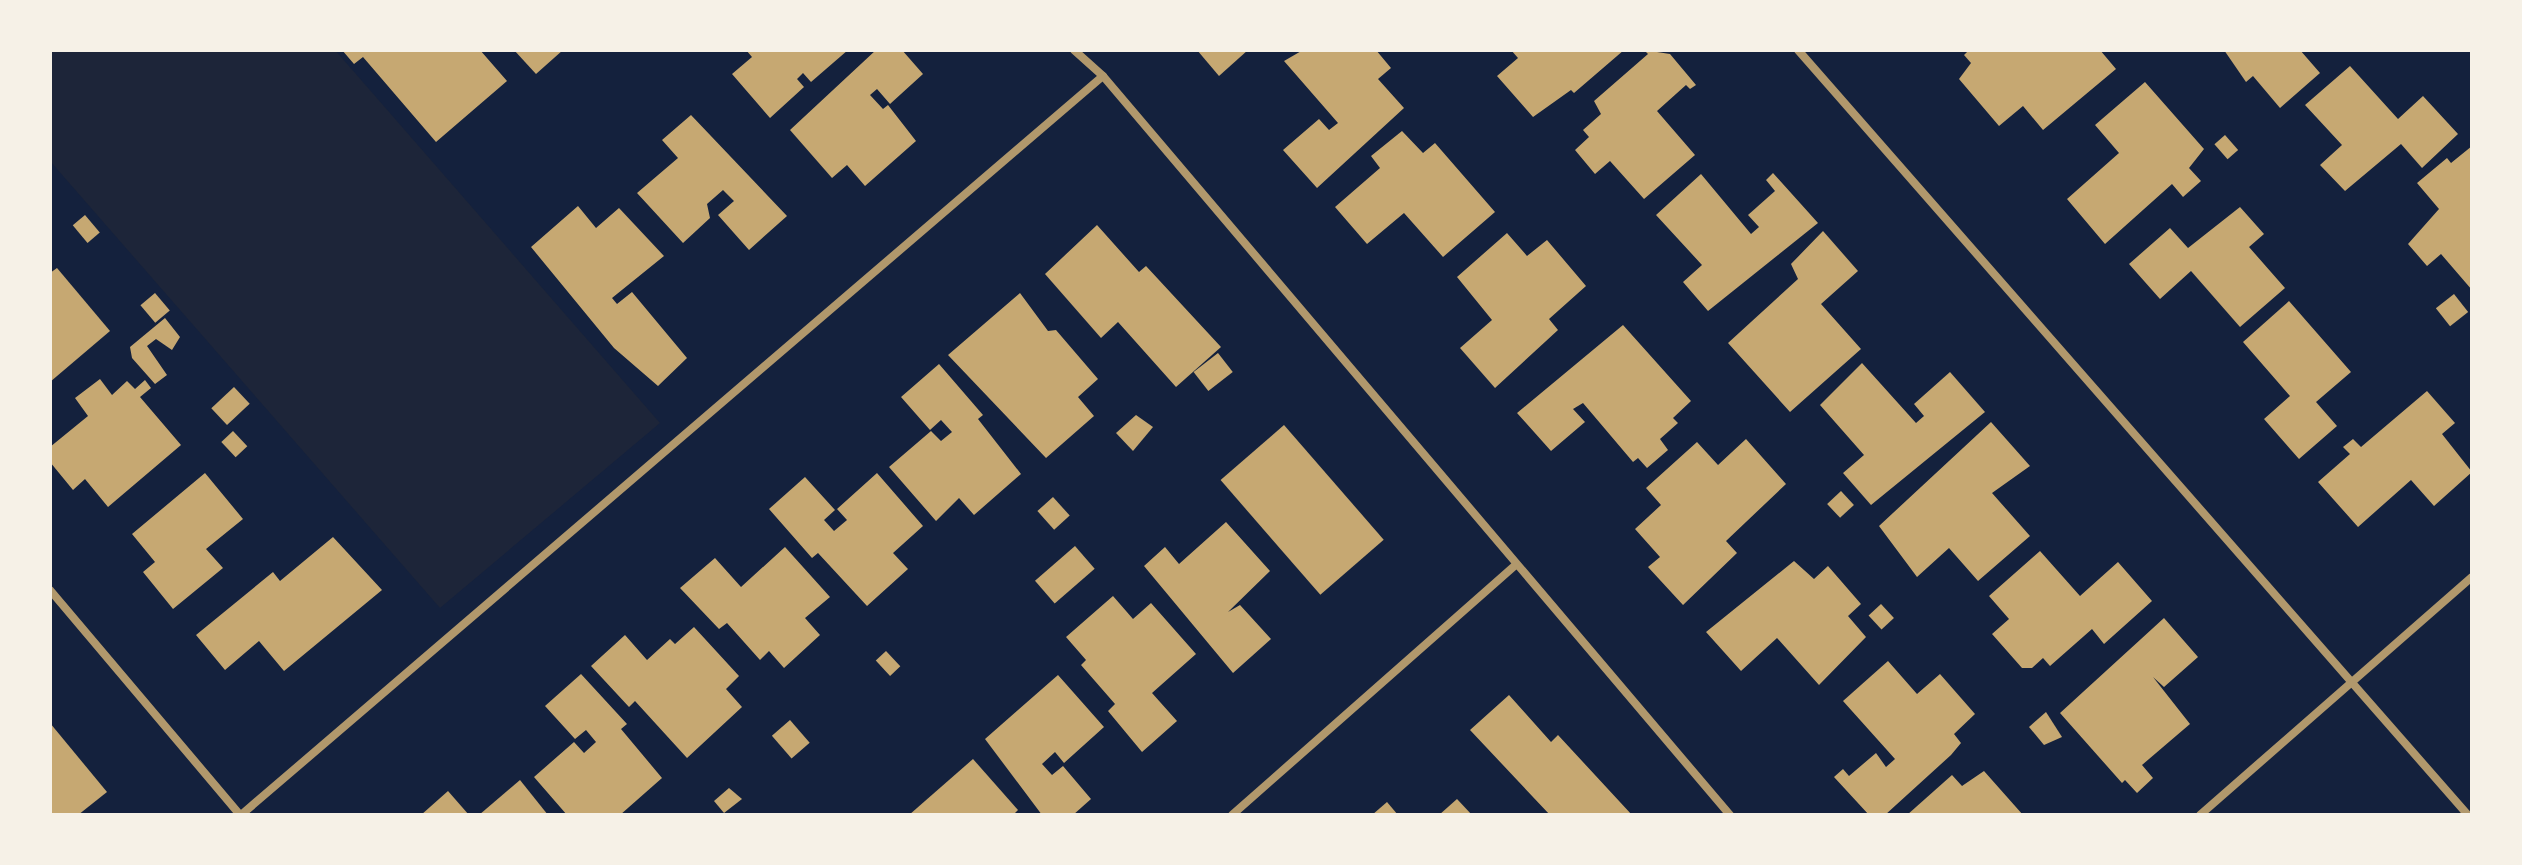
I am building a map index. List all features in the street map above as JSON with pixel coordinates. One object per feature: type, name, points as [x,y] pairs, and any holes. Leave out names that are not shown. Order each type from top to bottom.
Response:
[{"type":"street","points":[[1074,50],[1103,76],[1730,815]]},
{"type":"street","points":[[1798,50],[2468,815]]},
{"type":"street","points":[[50,590],[240,815],[1103,76]]},
{"type":"street","points":[[1232,815],[1516,565]]},
{"type":"street","points":[[2200,815],[2472,577]]},
{"type":"shaded area","points":[[50,50],[335,50],[660,423],[440,608],[50,161]]},
{"type":"building","points":[[342,50],[480,50],[507,81],[436,142],[363,57],[354,64]]},
{"type":"building","points":[[514,50],[563,50],[536,74]]},
{"type":"building","points":[[746,50],[848,50],[811,82],[803,73],[797,79],[804,87],[770,118],[732,74],[752,57]]},
{"type":"building","points":[[876,50],[902,50],[923,74],[890,104],[877,89],[870,95],[883,109],[888,105],[916,141],[865,186],[847,165],[832,178],[790,130]]},
{"type":"building","points":[[1197,50],[1248,50],[1219,76]]},
{"type":"building","points":[[1303,50],[1376,50],[1391,68],[1378,79],[1404,108],[1317,188],[1283,150],[1319,119],[1329,130],[1338,123],[1284,61]]},
{"type":"building","points":[[1511,50],[1624,50],[1574,93],[1571,90],[1533,117],[1497,76],[1518,58]]},
{"type":"building","points":[[1644,50],[1670,54],[1696,85],[1690,89],[1686,85],[1657,111],[1695,155],[1644,199],[1610,161],[1595,174],[1575,150],[1589,137],[1583,130],[1601,114],[1594,101],[1648,54]]},
{"type":"building","points":[[1969,50],[2100,50],[2116,69],[2043,130],[2023,106],[1999,126],[1959,79],[1971,63],[1964,55]]},
{"type":"building","points":[[2224,50],[2300,50],[2320,73],[2280,108],[2253,76],[2246,82]]},
{"type":"building","points":[[2350,66],[2398,119],[2423,96],[2458,134],[2422,168],[2401,144],[2345,191],[2320,165],[2342,145],[2305,105]]},
{"type":"building","points":[[2145,82],[2204,149],[2189,168],[2201,181],[2183,197],[2172,184],[2105,244],[2067,199],[2119,153],[2095,125]]},
{"type":"building","points":[[691,115],[787,216],[749,250],[718,215],[734,201],[723,190],[707,204],[710,218],[683,243],[637,193],[678,158],[662,140]]},
{"type":"building","points":[[1402,131],[1423,153],[1435,143],[1495,212],[1443,257],[1404,213],[1367,244],[1335,207],[1380,168],[1371,156]]},
{"type":"building","points":[[2225,135],[2238,150],[2228,159],[2214,144]]},
{"type":"building","points":[[2472,146],[2472,290],[2441,254],[2427,266],[2408,244],[2439,209],[2417,183],[2447,158],[2451,163]]},
{"type":"building","points":[[1773,173],[1818,223],[1708,311],[1683,282],[1702,265],[1656,215],[1701,174],[1751,234],[1759,227],[1748,215],[1775,191],[1766,180]]},
{"type":"building","points":[[578,206],[596,228],[619,208],[664,256],[612,298],[617,304],[632,292],[687,358],[658,386],[614,348],[531,247]]},
{"type":"building","points":[[2240,207],[2264,234],[2249,247],[2285,288],[2240,327],[2191,271],[2160,299],[2129,264],[2170,228],[2188,248]]},
{"type":"building","points":[[85,215],[100,233],[88,243],[73,225]]},
{"type":"building","points":[[1097,225],[1139,272],[1146,266],[1221,347],[1176,387],[1118,322],[1101,338],[1045,274]]},
{"type":"building","points":[[1823,231],[1858,271],[1821,304],[1861,349],[1790,412],[1728,343],[1798,279],[1791,264]]},
{"type":"building","points":[[1507,233],[1527,256],[1547,240],[1586,286],[1549,319],[1558,330],[1495,388],[1460,348],[1492,320],[1457,277]]},
{"type":"building","points":[[57,268],[110,331],[50,382],[50,273]]},
{"type":"building","points":[[155,293],[170,311],[155,323],[140,305]]},
{"type":"building","points":[[1020,293],[1048,331],[1056,330],[1098,379],[1078,397],[1094,416],[1046,458],[948,355]]},
{"type":"building","points":[[2454,294],[2468,312],[2450,326],[2436,308]]},
{"type":"building","points":[[2289,301],[2351,372],[2316,402],[2337,426],[2299,459],[2264,419],[2290,396],[2243,342]]},
{"type":"building","points":[[165,318],[180,337],[172,350],[156,339],[147,346],[167,375],[155,384],[132,358],[130,347]]},
{"type":"building","points":[[1623,325],[1691,401],[1673,418],[1678,423],[1660,439],[1668,450],[1647,468],[1638,458],[1633,462],[1583,403],[1573,409],[1585,422],[1551,451],[1517,413]]},
{"type":"building","points":[[1218,353],[1233,372],[1208,391],[1194,372]]},
{"type":"building","points":[[1862,363],[1916,423],[1924,416],[1914,404],[1950,372],[1985,412],[1871,505],[1843,473],[1864,455],[1820,405]]},
{"type":"building","points":[[939,364],[983,415],[978,419],[1021,474],[974,515],[959,498],[936,521],[889,467],[931,431],[941,441],[952,432],[941,420],[930,430],[901,397]]},
{"type":"building","points":[[100,379],[112,395],[127,381],[135,389],[145,380],[151,388],[140,397],[181,445],[108,507],[85,479],[73,490],[50,462],[50,447],[88,416],[75,398]]},
{"type":"building","points":[[234,387],[250,404],[227,425],[211,408]]},
{"type":"building","points":[[2427,391],[2455,423],[2442,434],[2472,472],[2434,506],[2411,480],[2358,527],[2318,482],[2350,454],[2343,447],[2353,439],[2361,447]]},
{"type":"building","points":[[1136,415],[1153,427],[1133,451],[1116,433]]},
{"type":"building","points":[[1991,422],[2030,466],[1992,493],[2030,536],[1978,581],[1949,548],[1917,577],[1879,526]]},
{"type":"building","points":[[1284,425],[1384,540],[1320,595],[1221,480]]},
{"type":"building","points":[[233,431],[247,446],[236,457],[221,442]]},
{"type":"building","points":[[1746,439],[1786,484],[1726,541],[1737,553],[1683,605],[1648,567],[1660,557],[1635,529],[1661,505],[1646,488],[1697,442],[1718,465]]},
{"type":"building","points":[[205,473],[243,519],[206,549],[223,568],[173,609],[143,572],[155,562],[132,534]]},
{"type":"building","points":[[877,473],[923,526],[893,553],[908,569],[867,606],[818,553],[812,558],[769,509],[805,477],[835,510],[824,520],[834,531],[847,520],[837,509]]},
{"type":"building","points":[[1841,491],[1854,505],[1840,518],[1827,504]]},
{"type":"building","points":[[1053,497],[1070,516],[1054,530],[1037,511]]},
{"type":"building","points":[[1226,522],[1270,571],[1228,612],[1240,605],[1271,639],[1233,673],[1144,566],[1165,547],[1179,564]]},
{"type":"building","points":[[333,537],[382,590],[284,671],[259,641],[225,670],[196,635],[273,572],[280,581]]},
{"type":"building","points":[[1075,546],[1095,569],[1055,603],[1035,581]]},
{"type":"building","points":[[785,547],[830,597],[805,618],[820,635],[784,668],[769,651],[760,660],[727,623],[719,629],[680,588],[715,558],[741,587]]},
{"type":"building","points":[[2040,551],[2080,596],[2118,562],[2152,601],[2104,644],[2092,629],[2050,666],[2043,658],[2032,668],[2022,668],[1992,634],[2009,619],[1989,596]]},
{"type":"building","points":[[1794,561],[1814,579],[1828,566],[1861,604],[1848,616],[1866,637],[1819,685],[1777,638],[1741,671],[1706,632]]},
{"type":"building","points":[[1113,596],[1133,619],[1151,603],[1196,654],[1152,693],[1177,721],[1142,752],[1108,711],[1115,704],[1081,665],[1086,660],[1066,637]]},
{"type":"building","points":[[1881,604],[1894,618],[1882,629],[1869,616]]},
{"type":"building","points":[[2164,618],[2198,657],[2164,687],[2153,677],[2190,724],[2142,765],[2153,778],[2137,793],[2125,780],[2122,783],[2060,713]]},
{"type":"building","points":[[694,627],[739,676],[726,689],[742,707],[687,758],[635,701],[629,707],[591,666],[625,635],[647,660],[670,639],[675,644]]},
{"type":"building","points":[[886,651],[900,666],[890,676],[876,661]]},
{"type":"building","points":[[1888,661],[1917,694],[1940,674],[1975,714],[1954,734],[1961,743],[1951,755],[1885,815],[1869,815],[1834,777],[1843,769],[1849,776],[1876,753],[1886,767],[1895,759],[1843,701]]},
{"type":"building","points":[[581,674],[627,724],[621,729],[662,778],[620,815],[567,815],[534,777],[574,742],[584,753],[596,742],[586,730],[575,739],[545,706]]},
{"type":"building","points":[[1058,675],[1104,727],[1064,763],[1055,752],[1042,764],[1052,775],[1063,766],[1091,799],[1073,815],[1042,815],[985,739]]},
{"type":"building","points":[[1509,695],[1551,742],[1558,735],[1632,815],[1550,815],[1470,730]]},
{"type":"building","points":[[2046,712],[2062,737],[2044,745],[2029,727]]},
{"type":"building","points":[[790,720],[810,743],[792,758],[772,736]]},
{"type":"building","points":[[50,723],[107,792],[78,815],[50,815]]},
{"type":"building","points":[[973,759],[1018,810],[1013,815],[909,815]]},
{"type":"building","points":[[1984,771],[2023,815],[1907,815],[1952,775],[1962,786]]},
{"type":"building","points":[[520,780],[548,815],[479,815]]},
{"type":"building","points":[[729,788],[742,799],[724,813],[714,801]]},
{"type":"building","points":[[448,791],[469,815],[421,815]]},
{"type":"building","points":[[1457,799],[1472,815],[1439,815]]},
{"type":"building","points":[[1387,802],[1398,815],[1372,815]]}]
